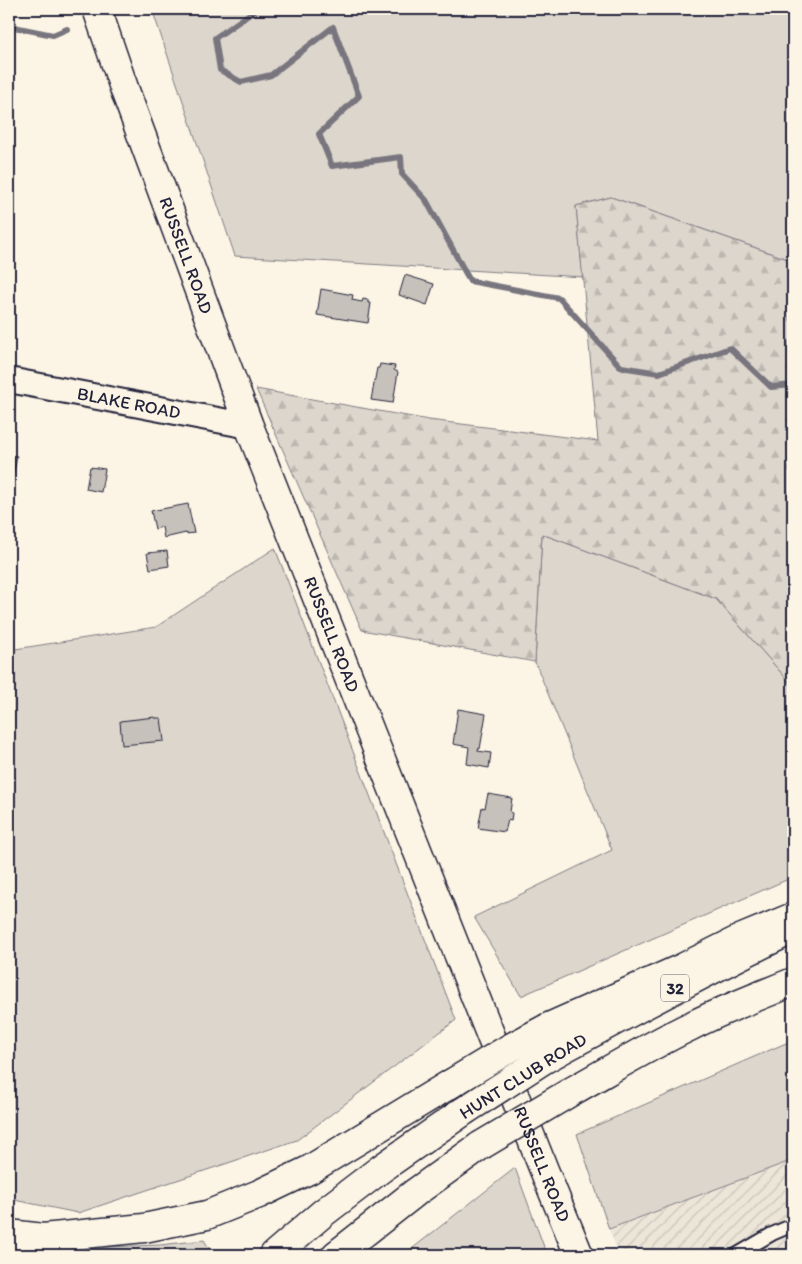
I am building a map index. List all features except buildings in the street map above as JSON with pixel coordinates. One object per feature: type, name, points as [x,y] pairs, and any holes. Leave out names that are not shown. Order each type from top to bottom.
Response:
[{"type":"main road","name":"RUSSELL ROAD","points":[[96,9],[127,98],[249,426],[579,1255]]},
{"type":"main road","points":[[9,1234],[43,1238],[144,1228],[207,1216],[309,1170],[510,1048],[554,1039],[682,968],[740,939],[793,917]]},
{"type":"main road","name":"HUNT CLUB ROAD","points":[[274,1255],[382,1168],[464,1111],[543,1060],[554,1039],[631,1011],[793,929]]},
{"type":"main road","name":"HUNT CLUB ROAD","points":[[336,1255],[416,1192],[480,1146],[574,1090],[692,1025],[793,982]]},
{"type":"street","name":"BLAKE ROAD","points":[[9,380],[249,426]]},
{"type":"lane","points":[[736,1255],[772,1234],[793,1225]]},
{"type":"shaded area","points":[[793,1160],[793,1255],[619,1255],[609,1229]]},
{"type":"green space","points":[[152,9],[793,9],[793,261],[611,197],[576,206],[583,277],[235,256]]},
{"type":"green space","points":[[611,197],[793,261],[793,686],[716,599],[542,534],[535,662],[362,630],[256,389],[429,420],[598,441],[576,206]]},
{"type":"green space","points":[[542,534],[716,599],[793,686],[793,877],[521,996],[474,917],[612,850],[535,662]]},
{"type":"green space","points":[[275,548],[456,1020],[297,1140],[78,1213],[9,1199],[9,650],[156,627]]},
{"type":"green space","points":[[793,1040],[793,1160],[609,1229],[577,1134]]},
{"type":"green space","points":[[515,1168],[547,1255],[404,1255]]},
{"type":"green space","points":[[204,1240],[213,1255],[9,1255],[9,1248],[29,1250],[160,1245]]},
{"type":"waterway","points":[[257,9],[215,38],[220,70],[241,82],[271,75],[333,27],[359,96],[319,134],[332,166],[401,157],[402,174],[426,200],[470,281],[559,298],[621,367],[659,373],[730,348],[771,387],[793,385]]},
{"type":"waterway","points":[[9,26],[53,35],[67,29]]}]
